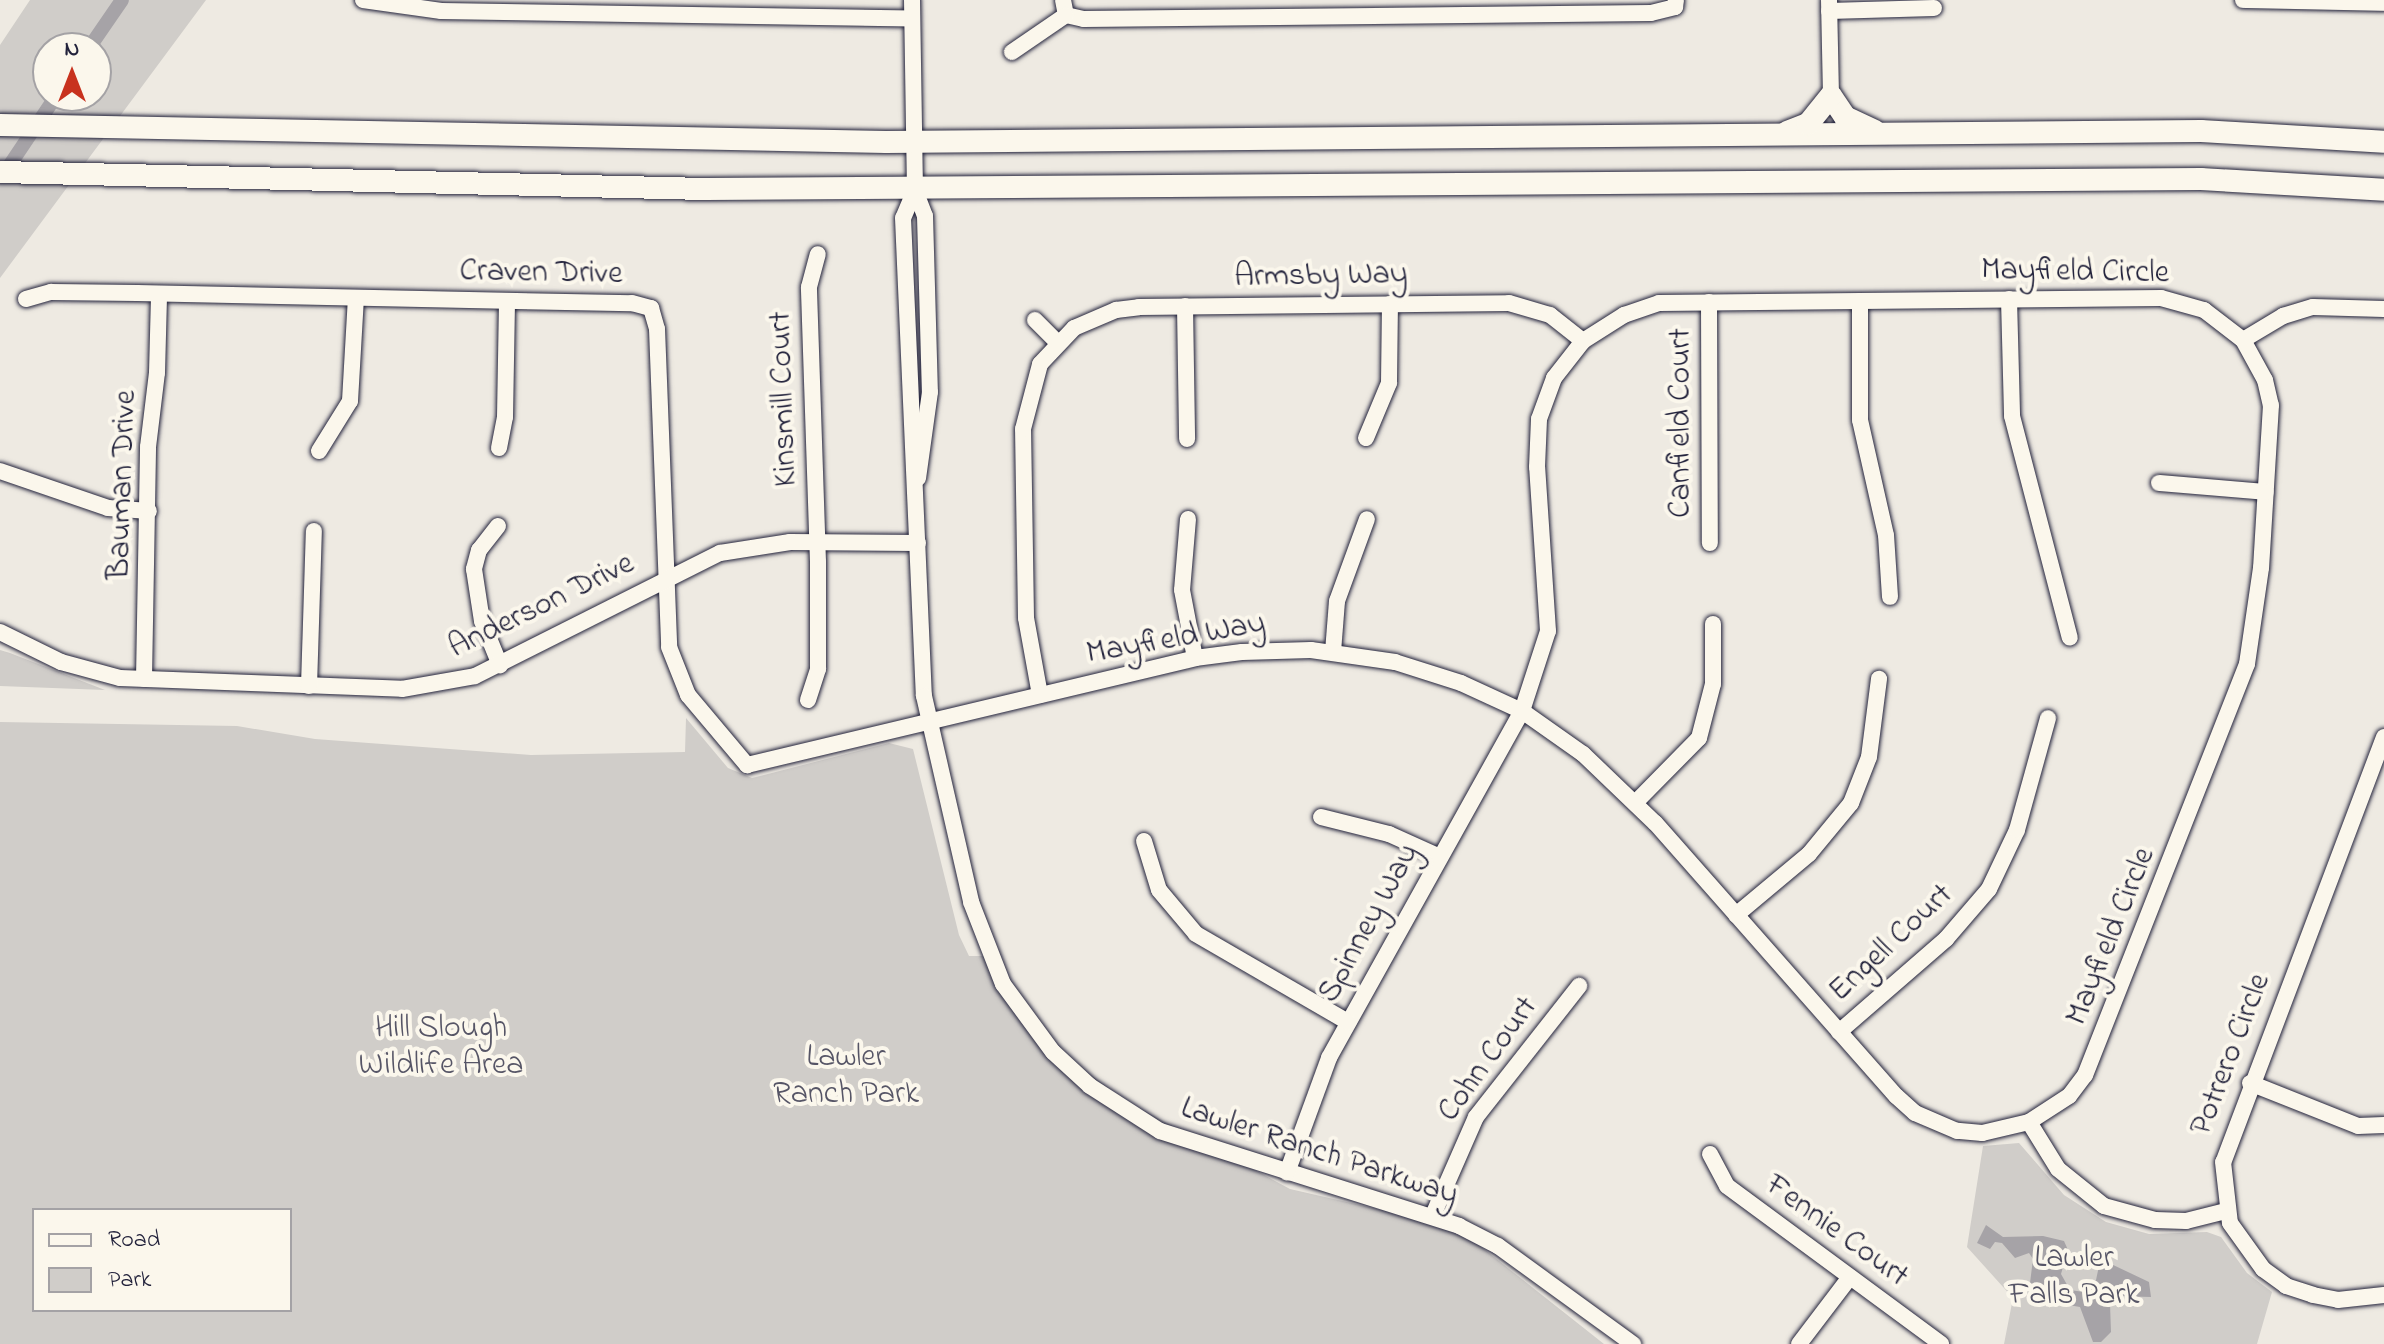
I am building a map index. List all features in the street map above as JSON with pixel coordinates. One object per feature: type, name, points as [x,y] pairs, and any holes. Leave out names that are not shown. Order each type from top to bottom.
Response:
[{"type":"highway","points":[[1776,136],[1808,124],[1831,96],[1845,117],[1882,135]]},
{"type":"highway","points":[[0,125],[916,143],[2201,131],[2384,142]]},
{"type":"highway","points":[[0,172],[915,190],[2201,179],[2384,190]]},
{"type":"street","points":[[363,0],[441,11],[759,8],[912,18]]},
{"type":"street","name":"Lawler Ranch Parkway","points":[[912,0],[915,190],[925,216],[930,392],[918,478],[922,669],[929,721],[980,929],[1003,984],[1053,1052],[1123,1110],[1203,1149],[1433,1215],[1498,1246],[1633,1344]]},
{"type":"street","points":[[2243,0],[2384,3]]},
{"type":"street","points":[[1012,52],[1064,8],[1084,19],[1651,13],[1675,4]]},
{"type":"street","points":[[1831,96],[1829,6],[1934,8]]},
{"type":"street","name":"Kinsmill Court","points":[[808,700],[818,669],[818,542],[809,287],[818,254]]},
{"type":"street","name":"Craven Drive","points":[[26,299],[51,292],[632,303],[651,308],[657,329],[666,578]]},
{"type":"street","name":"Bauman Drive","points":[[144,679],[148,447],[157,373],[159,294]]},
{"type":"street","points":[[319,451],[350,401],[356,298]]},
{"type":"street","points":[[2009,299],[2012,416],[2070,638]]},
{"type":"street","name":"Mayfield Circle","points":[[2009,299],[2180,301],[2204,310],[2243,340],[2265,380],[2271,405],[2253,633],[2222,736],[2101,1043],[2069,1096],[2029,1122],[1982,1133],[1936,1124],[1896,1096],[1635,803],[1583,754],[1522,711],[1548,631],[1537,467],[1539,419],[1554,378],[1583,341],[1640,308],[1709,302],[2009,299]]},
{"type":"street","points":[[499,448],[505,417],[507,301]]},
{"type":"street","points":[[1860,301],[1860,420],[1886,535],[1890,597]]},
{"type":"street","name":"Canfield Court","points":[[1709,302],[1710,543]]},
{"type":"street","name":"Armsby Way","points":[[1040,695],[1026,618],[1023,429],[1031,383],[1057,342],[1116,310],[1185,306],[1509,303],[1550,315],[1583,341]]},
{"type":"street","points":[[1366,438],[1389,383],[1390,304]]},
{"type":"street","points":[[1185,306],[1187,439]]},
{"type":"street","points":[[2243,340],[2283,316],[2313,307],[2384,309]]},
{"type":"street","points":[[1035,320],[1057,342]]},
{"type":"street","points":[[0,471],[108,508],[149,511]]},
{"type":"street","points":[[2159,483],[2266,492]]},
{"type":"street","points":[[1188,519],[1182,590],[1195,658]]},
{"type":"street","points":[[1333,652],[1337,601],[1367,519]]},
{"type":"street","points":[[498,526],[479,550],[474,569],[482,621],[500,665]]},
{"type":"street","points":[[309,686],[314,531]]},
{"type":"street","name":"Anderson Drive","points":[[0,632],[93,673],[144,679],[402,689],[442,685],[500,665],[666,578],[732,550],[818,542],[918,543]]},
{"type":"street","name":"Mayfield Way","points":[[666,578],[676,673],[717,733],[747,765],[1195,658],[1266,651],[1333,652],[1426,670],[1522,711]]},
{"type":"street","points":[[1635,803],[1699,738],[1713,684],[1713,624]]},
{"type":"street","points":[[1736,915],[1809,854],[1851,803],[1869,757],[1879,679]]},
{"type":"street","name":"Spinney Way","points":[[1287,1173],[1312,1094],[1348,1022],[1522,711]]},
{"type":"street","name":"Engell Court","points":[[1839,1032],[1946,939],[1989,889],[2017,830],[2048,718]]},
{"type":"street","name":"Potrero Circle","points":[[2384,737],[2250,1083],[2223,1162],[2226,1211],[2245,1248],[2286,1286],[2338,1300],[2384,1295]]},
{"type":"street","points":[[1321,817],[1389,834],[1440,857]]},
{"type":"street","points":[[1144,841],[1159,890],[1196,934],[1348,1022]]},
{"type":"street","name":"Cohn Court","points":[[1433,1215],[1476,1117],[1579,986]]},
{"type":"street","points":[[2250,1083],[2358,1126],[2384,1125]]},
{"type":"street","points":[[2029,1122],[2058,1169],[2104,1206],[2155,1220],[2186,1221],[2226,1211]]},
{"type":"street","name":"Fennie Court","points":[[1710,1154],[1727,1186],[1941,1344]]},
{"type":"street","points":[[1799,1344],[1850,1277]]},
{"type":"green space","points":[[30,0],[206,0],[0,278],[0,45]]},
{"type":"green space","points":[[0,650],[10,653],[105,690],[0,686]]},
{"type":"green space","name":"Hill Slough Wildlife Area","points":[[686,718],[728,768],[752,778],[889,743],[913,749],[959,935],[969,956],[997,956],[1020,1021],[1124,1100],[1290,1189],[1456,1227],[1604,1344],[0,1344],[0,722],[237,726],[315,739],[531,755],[685,752]]},
{"type":"green space","name":"Lawler Falls Park","points":[[2019,1143],[2064,1195],[2106,1222],[2149,1234],[2207,1232],[2221,1237],[2247,1273],[2272,1292],[2257,1344],[2004,1344],[2013,1298],[1967,1247],[1983,1146]]},
{"type":"shaded area","points":[[1986,1225],[2003,1237],[2043,1236],[2064,1241],[2068,1250],[2061,1274],[2070,1290],[2084,1292],[2096,1280],[2099,1266],[2109,1263],[2149,1282],[2151,1297],[2116,1296],[2110,1304],[2111,1332],[2101,1342],[2093,1342],[2080,1307],[2057,1303],[2049,1290],[2030,1283],[2033,1259],[2029,1253],[2015,1258],[2002,1243],[1995,1242],[1990,1249],[1977,1243]]},
{"type":"waterway","points":[[100,32],[122,0]]},
{"type":"waterway","points":[[3,175],[45,112]]},
{"type":"park label","name":"Lawler Ranch Park","points":[[846,1078]]}]
